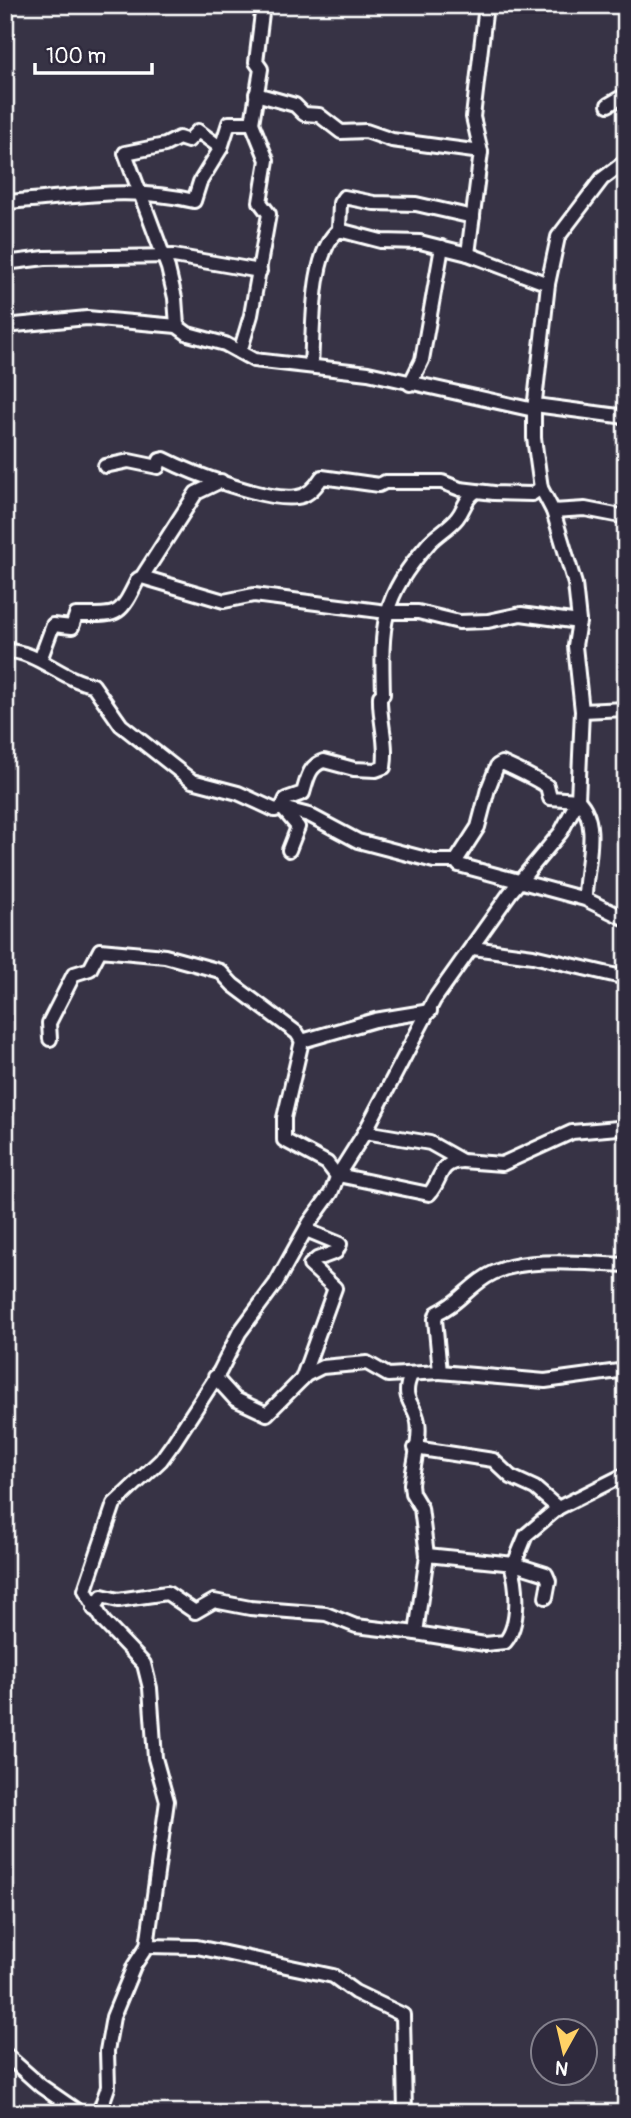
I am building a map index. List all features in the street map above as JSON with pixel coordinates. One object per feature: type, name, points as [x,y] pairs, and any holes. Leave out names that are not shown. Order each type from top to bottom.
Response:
[{"type":"street","points":[[240,352],[260,271],[269,214],[260,202],[267,160],[252,123],[261,69],[256,62],[263,5]]},
{"type":"street","points":[[468,254],[481,152],[473,117],[486,5]]},
{"type":"street","points":[[256,94],[295,105],[304,114],[319,115],[341,132],[366,131],[392,141],[481,152]]},
{"type":"street","points":[[608,105],[620,98],[626,99]]},
{"type":"street","points":[[5,202],[138,192],[171,194],[194,201],[200,182],[221,148],[229,123],[252,123]]},
{"type":"street","points":[[177,326],[175,298],[163,257],[125,153],[165,145],[179,138],[188,141],[198,131],[221,148]]},
{"type":"street","points":[[99,2113],[108,2087],[107,2051],[113,2017],[134,1966],[147,1946],[167,1801],[155,1758],[150,1688],[145,1664],[94,1609],[85,1584],[114,1504],[161,1460],[215,1377],[239,1333],[276,1283],[331,1193],[337,1175],[365,1132],[460,959],[473,948],[520,880],[561,832],[578,800],[582,711],[575,646],[579,622],[575,584],[553,511],[541,488],[534,407],[548,284],[558,237],[602,179],[626,161]]},
{"type":"street","points":[[340,230],[340,203],[344,197],[373,203],[392,201],[416,204],[473,216]]},
{"type":"street","points":[[340,230],[381,241],[420,242],[442,247],[548,284]]},
{"type":"street","points":[[311,364],[318,274],[329,238],[340,230]]},
{"type":"street","points":[[410,384],[422,360],[442,247]]},
{"type":"street","points":[[5,263],[45,258],[189,257],[260,271]]},
{"type":"street","points":[[5,326],[86,318],[177,326],[188,334],[254,359],[368,373],[410,384],[534,407],[626,417]]},
{"type":"street","points":[[105,466],[129,461],[158,467],[160,460],[164,459],[240,490],[296,498],[317,485],[322,477],[379,485],[385,482],[442,482],[475,492],[532,494],[541,488]]},
{"type":"street","points":[[40,660],[53,625],[72,627],[76,615],[112,615],[124,606],[138,579],[163,549],[181,513],[196,493],[221,481]]},
{"type":"street","points":[[282,808],[286,799],[303,793],[310,769],[316,763],[324,761],[376,770],[384,767],[387,750],[380,713],[380,696],[383,694],[380,648],[387,612],[400,580],[442,529],[457,519],[465,499],[475,492]]},
{"type":"street","points":[[553,511],[585,509],[626,517]]},
{"type":"street","points":[[142,577],[224,601],[254,595],[387,612],[418,612],[459,622],[488,621],[521,614],[579,622]]},
{"type":"street","points":[[5,650],[40,660],[76,682],[93,685],[121,725],[161,754],[180,774],[275,810],[282,808],[328,824],[358,841],[434,861],[456,862],[458,865],[520,880],[585,899],[626,919]]},
{"type":"street","points":[[582,711],[626,709]]},
{"type":"street","points":[[456,862],[478,827],[488,789],[497,766],[502,763],[520,769],[531,780],[547,786],[550,798],[578,800],[586,810],[590,843],[585,899]]},
{"type":"street","points":[[282,808],[298,827],[289,850]]},
{"type":"street","points":[[473,948],[533,956],[626,978]]},
{"type":"street","points":[[50,1039],[49,1023],[74,974],[90,968],[100,950],[165,956],[220,971],[233,985],[297,1033],[302,1041],[284,1118],[284,1140],[327,1163],[337,1175],[429,1194],[436,1187],[441,1170],[447,1164],[462,1161],[502,1164],[572,1132],[618,1128],[626,1124]]},
{"type":"street","points":[[302,1041],[375,1020],[430,1011]]},
{"type":"street","points":[[365,1132],[430,1143],[462,1161]]},
{"type":"street","points":[[302,1379],[335,1288],[310,1265],[317,1259],[337,1252],[341,1244],[306,1230]]},
{"type":"street","points":[[440,1372],[436,1341],[437,1313],[461,1300],[465,1291],[475,1283],[509,1266],[535,1262],[626,1265]]},
{"type":"street","points":[[215,1377],[235,1399],[267,1414],[302,1379],[322,1367],[367,1363],[388,1375],[440,1372],[545,1381],[626,1370]]},
{"type":"street","points":[[411,1375],[406,1387],[412,1411],[418,1422],[412,1493],[421,1508],[427,1555],[416,1633]]},
{"type":"street","points":[[415,1448],[493,1460],[511,1478],[535,1488],[558,1508]]},
{"type":"street","points":[[94,1609],[102,1596],[118,1600],[167,1593],[195,1612],[214,1601],[250,1608],[326,1614],[356,1626],[485,1644],[505,1642],[516,1602],[517,1582],[512,1565],[526,1535],[558,1508],[626,1474]]},
{"type":"street","points":[[427,1555],[512,1565],[546,1574],[549,1581],[546,1597]]},
{"type":"street","points":[[147,1946],[197,1947],[333,1976],[355,1992],[403,2015],[405,2113]]},
{"type":"street","points":[[5,2054],[41,2086],[80,2113]]}]
